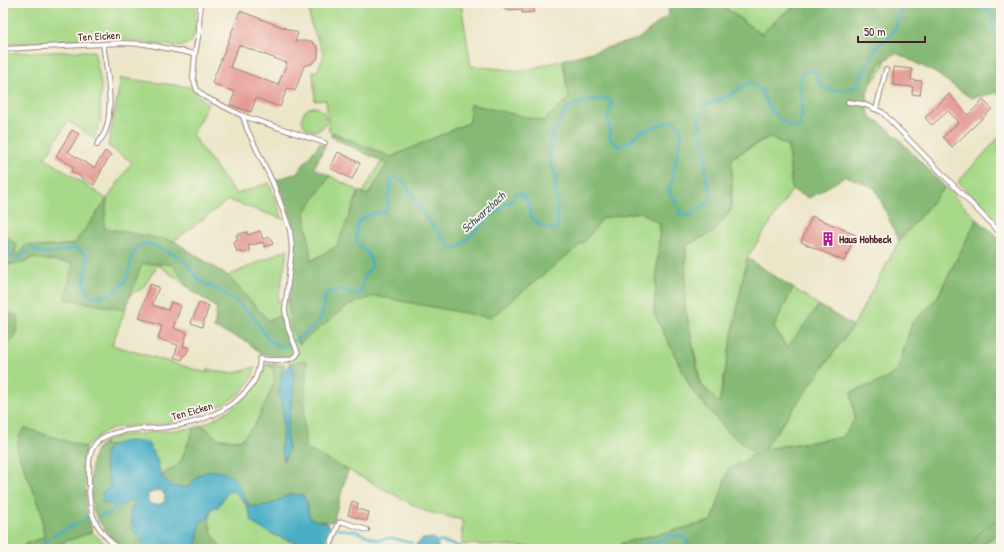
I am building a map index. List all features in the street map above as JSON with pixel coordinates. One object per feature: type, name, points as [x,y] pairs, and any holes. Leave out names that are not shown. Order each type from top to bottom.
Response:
[{"type":"lane","points":[[200,3],[199,32],[192,78],[197,90],[205,97],[243,116],[325,143]]},
{"type":"lane","points":[[97,145],[104,134],[109,106],[109,89],[103,44]]},
{"type":"lane","name":"Ten Eicken","points":[[3,49],[103,44],[145,44],[195,54]]},
{"type":"lane","points":[[876,109],[886,70]]},
{"type":"lane","points":[[848,102],[863,104],[882,112],[1001,234]]},
{"type":"lane","name":"Ten Eicken","points":[[118,549],[99,528],[91,513],[89,489],[90,458],[97,442],[111,434],[184,425],[217,414],[239,399],[253,384],[259,373],[260,359],[285,360],[294,358],[298,353],[288,328],[285,310],[292,254],[290,230],[279,197],[247,129],[243,116]]},
{"type":"lane","points":[[329,549],[339,523],[342,522],[367,530]]},
{"type":"path","points":[[163,491],[170,484]]},
{"type":"path","points":[[966,549],[1001,519]]},
{"type":"green space","points":[[3,3],[196,3],[195,30],[192,41],[181,47],[104,37],[3,45]]},
{"type":"green space","points":[[308,3],[461,3],[471,66],[522,71],[563,60],[567,89],[990,3],[902,31],[888,54],[882,70],[860,98],[767,129],[735,156],[769,137],[788,146],[792,190],[747,258],[719,403],[701,384],[685,306],[686,245],[714,232],[731,210],[732,183],[643,213],[660,224],[654,313],[692,390],[727,431],[756,454],[728,470],[712,521],[622,543],[614,549],[462,544],[462,520],[425,511],[304,448],[304,410],[300,370],[158,265],[142,289],[103,305],[125,310],[112,345],[207,373],[208,369],[231,373],[255,367],[251,380],[242,391],[216,408],[201,414],[171,422],[110,429],[101,434],[85,447],[25,428],[17,451],[41,509],[44,538],[29,542],[20,549],[3,549],[3,350],[15,338],[19,316],[3,312],[3,277],[9,264],[17,263],[3,251],[3,53],[94,51],[101,83],[100,122],[94,138],[68,121],[45,158],[107,199],[132,162],[108,146],[121,78],[190,87],[208,104],[192,135],[236,194],[269,183],[283,219],[228,200],[174,241],[172,240],[253,305],[228,276],[288,249],[277,303],[282,299],[295,306],[327,252],[311,261],[304,212],[330,176],[359,191],[352,211],[381,162],[499,111],[470,122],[391,157],[329,131],[326,100],[315,101],[313,72],[317,71],[324,55],[311,24]]},
{"type":"green space","points":[[668,3],[719,3],[761,34],[786,12],[801,3],[1001,3],[1001,92],[971,98],[934,72],[896,53],[879,64],[867,92],[869,116],[889,129],[945,187],[899,241],[875,188],[846,176],[809,198],[792,190],[788,146],[769,137],[732,157],[731,209],[714,232],[686,245],[685,306],[700,384],[719,403],[747,258],[793,288],[774,327],[787,348],[819,305],[853,326],[764,449],[843,437],[855,419],[851,392],[884,380],[897,371],[912,323],[937,298],[977,219],[1001,240],[1001,530],[978,549],[621,549],[622,543],[712,521],[728,470],[755,454],[727,431],[692,390],[654,313],[660,224],[641,212],[603,218],[585,241],[490,318],[375,296],[349,305],[299,344],[291,329],[288,304],[294,265],[291,217],[276,180],[297,173],[320,143],[325,146],[314,168],[330,176],[305,212],[311,261],[337,246],[359,191],[368,195],[387,164],[330,136],[333,133],[391,157],[470,122],[470,104],[543,121],[569,98],[563,60],[638,39],[669,14]]},
{"type":"green space","points":[[719,3],[801,3],[786,12],[761,34]]},
{"type":"green space","points":[[314,107],[323,110],[326,119],[323,128],[314,131],[305,128],[302,119],[305,110]]},
{"type":"green space","points":[[1001,135],[1001,226],[958,182]]},
{"type":"green space","points":[[945,187],[977,219],[937,298],[912,323],[897,371],[884,380],[851,392],[855,419],[843,437],[763,449],[853,326],[899,241]]},
{"type":"green space","points":[[107,199],[104,228],[174,241],[228,276],[269,321],[281,315],[288,337],[296,352],[293,356],[280,357],[262,354],[246,341],[214,328],[217,307],[190,290],[172,264],[142,264],[125,310],[65,299],[73,263],[32,258],[24,263],[9,264],[3,277],[3,233],[17,245],[14,254],[19,253],[27,244],[40,247],[74,244]]},
{"type":"green space","points":[[793,288],[819,305],[788,348],[773,327]]},
{"type":"green space","points":[[3,312],[19,316],[15,338],[3,350]]},
{"type":"green space","points":[[303,360],[307,362],[304,410],[305,448],[348,470],[333,522],[316,521],[309,517],[307,503],[290,494],[267,505],[250,507],[237,482],[200,474],[188,487],[174,487],[161,476],[180,463],[194,428],[202,425],[218,439],[241,440],[256,423],[275,382],[273,368],[267,364],[285,364],[281,375],[279,392],[283,409],[281,448],[288,450],[287,430],[294,383],[293,367],[289,364]]},
{"type":"green space","points":[[267,364],[273,368],[275,382],[256,423],[241,440],[218,439],[202,425],[232,408],[241,401],[256,384]]},
{"type":"green space","points":[[25,428],[85,447],[86,508],[92,532],[53,546],[52,549],[20,549],[29,542],[44,538],[41,509],[17,451],[19,436]]},
{"type":"green space","points":[[194,428],[180,463],[161,476],[157,459],[106,446],[104,442],[119,436]]},
{"type":"green space","points":[[104,442],[106,446],[113,444],[108,449],[104,459],[105,469],[111,487],[135,503],[130,511],[133,530],[148,548],[147,549],[121,549],[102,526],[94,512],[91,498],[92,461],[97,448]]},
{"type":"green space","points":[[232,491],[242,500],[252,521],[276,533],[313,546],[322,543],[328,530],[333,532],[330,543],[326,549],[223,549],[215,539],[211,530],[210,514],[212,507],[218,507],[227,493]]},
{"type":"green space","points":[[209,517],[212,534],[223,549],[196,549],[200,523]]},
{"type":"green space","points":[[1001,530],[1001,549],[978,549]]},
{"type":"green space","points":[[92,532],[110,549],[52,549],[53,546]]},
{"type":"water","points":[[289,364],[293,366],[294,375],[293,393],[287,432],[288,450],[284,461],[281,448],[283,409],[279,392],[281,374]]},
{"type":"water","points":[[130,441],[147,442],[157,459],[161,476],[174,487],[188,487],[195,478],[201,474],[215,471],[225,473],[234,478],[250,507],[267,505],[290,494],[303,495],[307,503],[309,517],[316,521],[326,522],[329,527],[325,540],[319,545],[305,545],[295,543],[258,527],[251,520],[249,511],[245,504],[239,496],[232,491],[227,493],[218,507],[212,508],[209,517],[200,523],[196,549],[147,549],[133,530],[130,511],[135,502],[132,500],[117,507],[102,502],[102,493],[111,486],[105,463],[106,452],[109,447],[114,444]],"holes":[[[159,490],[164,493],[164,502],[158,505],[148,502],[148,494]]]},
{"type":"water","points":[[433,538],[437,541],[438,547],[436,549],[417,549],[416,544],[423,539]]},
{"type":"building","points":[[499,3],[533,3],[534,12],[522,13],[522,9],[507,10]]},
{"type":"building","points":[[240,11],[298,33],[295,41],[311,41],[317,46],[317,59],[311,64],[304,66],[295,91],[287,88],[280,107],[256,98],[251,112],[230,105],[235,92],[212,83]],"holes":[[[239,45],[287,63],[278,85],[230,67]]]},
{"type":"building","points":[[894,67],[912,69],[911,80],[922,81],[920,95],[912,94],[913,87],[893,85]]},
{"type":"building","points":[[949,94],[968,115],[983,100],[992,109],[952,147],[943,137],[959,122],[948,111],[932,125],[925,118]]},
{"type":"building","points":[[72,130],[79,134],[68,152],[94,168],[105,151],[111,155],[94,185],[71,171],[74,167],[56,156]]},
{"type":"building","points":[[338,152],[360,163],[352,179],[330,168]]},
{"type":"building","name":"Haus Hohbeck","points":[[812,216],[856,235],[844,261],[801,242]]},
{"type":"building","points":[[260,231],[263,239],[270,237],[273,244],[265,247],[263,242],[248,246],[250,251],[242,253],[241,251],[237,252],[234,242],[238,240],[236,235],[247,232],[248,235]]},
{"type":"building","points":[[150,284],[159,287],[152,305],[168,310],[171,302],[181,306],[173,328],[187,333],[183,346],[189,348],[186,355],[184,354],[182,360],[174,357],[178,345],[158,339],[162,326],[139,318]]},
{"type":"building","points":[[199,303],[209,306],[202,327],[191,323]]},
{"type":"building","points":[[352,501],[358,503],[357,509],[369,512],[367,521],[348,515]]},
{"type":"waterway","name":"Schwarzbach","points":[[3,237],[9,243],[9,253],[11,257],[19,259],[25,252],[33,249],[45,254],[75,248],[88,256],[84,283],[88,295],[101,297],[113,292],[126,281],[133,254],[137,246],[147,243],[182,258],[200,281],[217,289],[235,301],[252,315],[268,339],[278,346],[284,347],[306,333],[320,319],[326,293],[342,289],[357,295],[360,293],[365,275],[372,266],[368,253],[357,244],[356,232],[359,221],[371,214],[385,211],[388,203],[391,180],[396,177],[404,181],[422,213],[451,248],[458,247],[498,210],[511,201],[515,194],[521,193],[524,196],[528,203],[531,216],[537,223],[553,230],[558,227],[555,186],[557,177],[550,162],[550,143],[557,125],[569,107],[585,101],[606,98],[612,102],[607,119],[610,130],[610,139],[618,147],[627,143],[640,132],[671,121],[679,125],[682,132],[669,192],[678,205],[680,214],[688,216],[708,203],[712,195],[706,178],[705,152],[700,134],[699,119],[705,105],[727,97],[748,83],[759,89],[770,109],[779,119],[794,128],[799,126],[802,117],[799,82],[802,74],[808,71],[815,72],[818,80],[826,89],[836,91],[856,87],[876,47],[887,39],[896,27],[900,14],[901,3]]},
{"type":"waterway","name":"Schwarzbach","points":[[970,3],[976,7],[987,9],[992,15],[994,32],[1001,39]]},
{"type":"waterway","points":[[98,517],[109,514],[119,504]]},
{"type":"waterway","points":[[53,536],[88,518]]},
{"type":"waterway","points":[[325,527],[333,528]]},
{"type":"waterway","points":[[338,529],[355,531],[377,540],[391,538],[412,543]]},
{"type":"waterway","points":[[625,549],[642,546],[645,543],[658,541],[671,535],[684,537],[691,549]]},
{"type":"waterway","points":[[39,549],[48,540]]},
{"type":"waterway","points":[[433,542],[440,541],[468,549]]},
{"type":"place","name":"Haus Hohbeck","points":[[828,239]]}]
